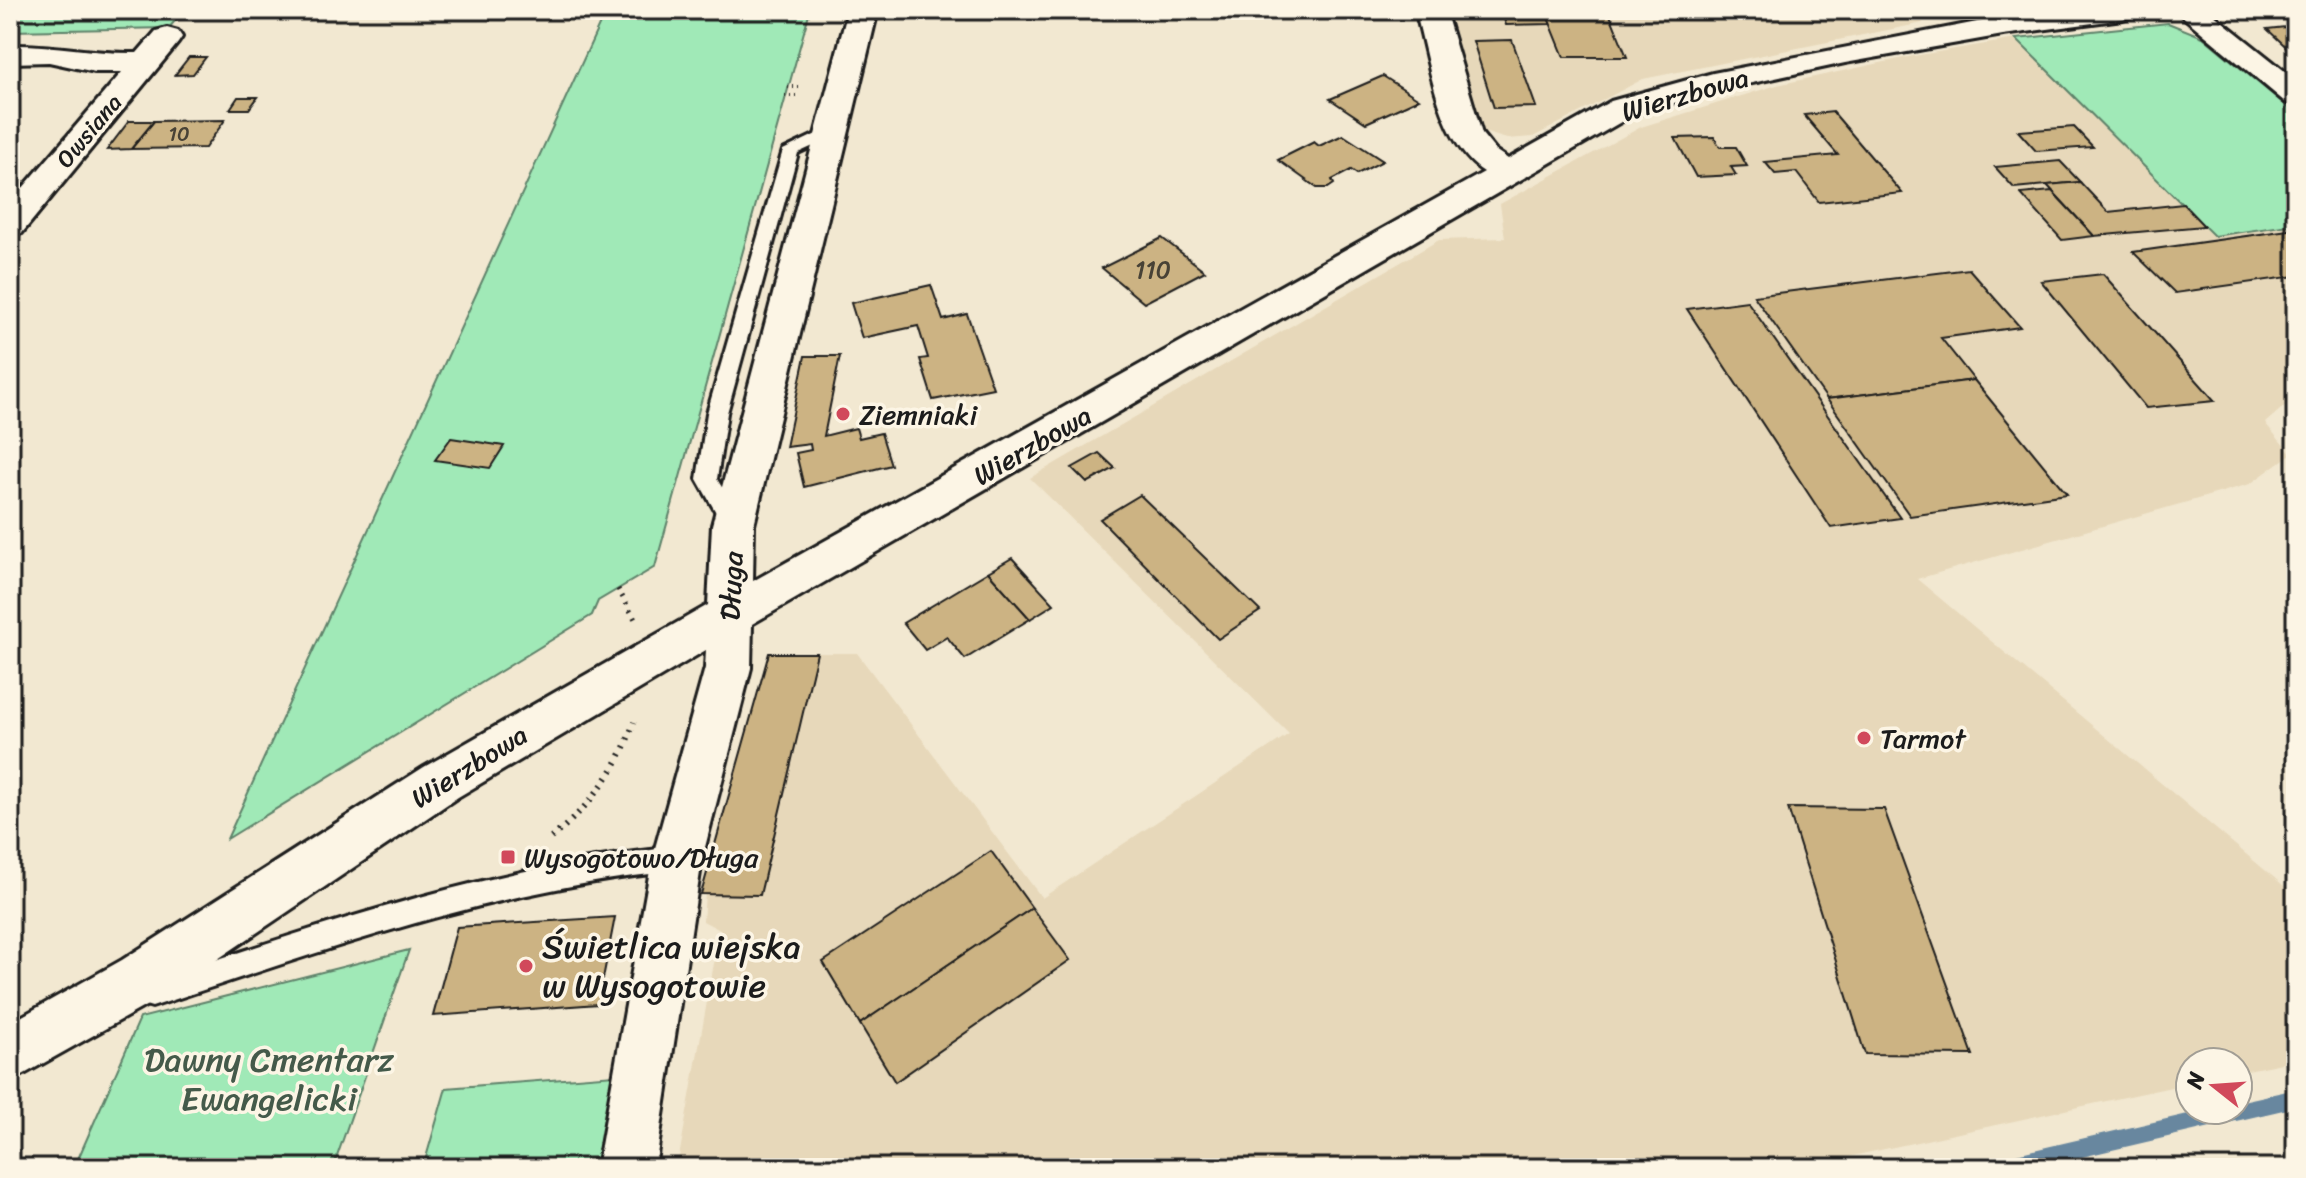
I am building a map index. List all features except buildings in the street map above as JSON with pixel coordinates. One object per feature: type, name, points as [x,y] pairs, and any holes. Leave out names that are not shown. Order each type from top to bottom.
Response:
[{"type":"street","name":"Długa","points":[[626,1168],[677,859],[728,668],[733,525],[829,133],[863,10]]},
{"type":"street","points":[[1430,10],[1466,136],[1483,157],[1506,172]]},
{"type":"street","name":"Wierzbowa","points":[[10,1054],[141,979],[441,782],[730,614],[898,522],[1622,108],[1688,87],[1953,32],[2123,10]]},
{"type":"street","points":[[2190,10],[2296,95]]},
{"type":"street","name":"Owsiana","points":[[10,225],[167,37]]},
{"type":"street","points":[[10,54],[49,53],[95,63],[146,62]]},
{"type":"lane","points":[[141,979],[149,995],[387,918],[507,884],[606,863],[677,859]]},
{"type":"path","points":[[785,96],[797,96]]},
{"type":"path","points":[[618,589],[638,624]]},
{"type":"path","points":[[545,849],[546,842],[580,814],[612,773],[635,718]]},
{"type":"shaded area","points":[[1445,10],[1914,10],[1923,23],[1643,79],[1533,137],[1507,139],[1480,131]]},
{"type":"shaded area","points":[[2016,39],[2214,236],[2296,224],[2296,396],[2265,423],[2291,454],[2250,484],[1917,579],[2296,896],[2296,1060],[2254,1069],[2254,1046],[2174,1046],[2174,1086],[1797,1168],[677,1168],[720,930],[703,921],[705,894],[701,894],[769,653],[857,653],[1042,898],[1289,734],[1030,478],[1439,240],[1505,238],[1500,204],[1641,127],[1777,85],[1913,56]]},
{"type":"green space","points":[[10,10],[184,10],[169,28],[10,31]]},
{"type":"green space","points":[[606,10],[810,10],[655,567],[598,601],[592,615],[227,839]]},
{"type":"green space","points":[[2168,23],[2203,37],[2296,114],[2296,224],[2214,236],[2016,39]]},
{"type":"green space","name":"Dawny Cmentarz Ewangelicki","points":[[409,950],[333,1168],[74,1168],[140,1018]]},
{"type":"green space","points":[[614,1075],[596,1168],[423,1168],[446,1088]]},
{"type":"waterway","points":[[1995,1168],[2296,1098]]},
{"type":"place","name":"Ziemniaki","points":[[843,414]]},
{"type":"place","name":"Tarmot","points":[[1864,738]]},
{"type":"place","name":"Wysogotowo/Długa","points":[[508,857]]},
{"type":"place","name":"Świetlica wiejska w Wysogotowie","points":[[526,966]]}]
